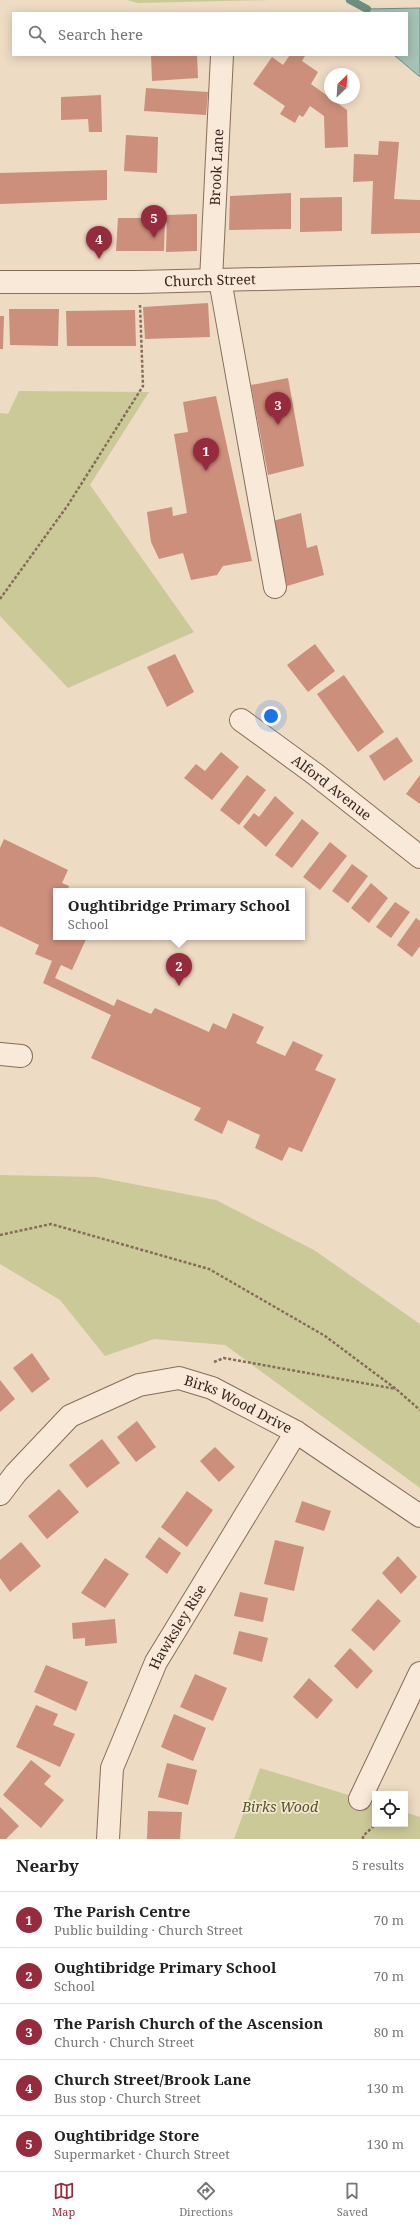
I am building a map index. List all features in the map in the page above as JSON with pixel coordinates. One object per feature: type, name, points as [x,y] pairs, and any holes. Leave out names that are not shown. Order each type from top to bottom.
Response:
[{"type":"street","name":"Brook Lane","points":[[222,56],[216,280],[275,587]]},
{"type":"street","name":"Church Street","points":[[0,282],[139,282],[420,275]]},
{"type":"street","name":"Alford Avenue","points":[[241,720],[315,774],[420,857]]},
{"type":"street","name":"Birks Wood Drive","points":[[0,1494],[16,1473],[70,1416],[139,1385],[179,1378],[212,1388],[296,1432],[420,1516]]},
{"type":"street","name":"Hawksley Rise","points":[[108,1839],[112,1768],[156,1662],[296,1432]]},
{"type":"street","points":[[360,1799],[420,1673]]},
{"type":"path","points":[[0,599],[68,505],[143,386],[139,282]]},
{"type":"path","points":[[0,1235],[51,1224],[209,1269],[325,1336],[396,1389],[420,1410]]},
{"type":"path","points":[[179,1378],[224,1358],[396,1389]]},
{"type":"path","points":[[363,1839],[363,1836],[373,1827]]},
{"type":"green space","points":[[127,0],[271,0],[138,3]]},
{"type":"green space","points":[[19,391],[149,392],[90,485],[194,632],[68,688],[0,616],[0,413],[8,414]]},
{"type":"green space","points":[[0,1175],[97,1177],[216,1200],[314,1250],[420,1324],[420,1488],[225,1345],[154,1339],[105,1356],[60,1300],[0,1264]]},
{"type":"green space","name":"Birks Wood","points":[[260,1768],[372,1802],[372,1827],[408,1827],[408,1813],[420,1817],[420,1839],[234,1839]]},
{"type":"shaded area","points":[[420,8],[420,77],[395,56],[408,56],[408,12],[368,12],[367,9]]},
{"type":"building","points":[[151,56],[197,56],[198,78],[152,81]]},
{"type":"building","points":[[289,56],[305,56],[302,61],[318,72],[311,84],[324,93],[324,104],[339,104],[347,110],[348,147],[325,148],[324,116],[310,106],[303,117],[299,115],[295,123],[280,114],[285,106],[253,84],[272,57],[283,65]]},
{"type":"building","points":[[146,88],[208,92],[206,115],[144,111]]},
{"type":"building","points":[[101,95],[102,132],[89,132],[88,119],[61,120],[61,97]]},
{"type":"building","points":[[126,135],[158,137],[157,173],[124,171]]},
{"type":"building","points":[[379,141],[399,142],[394,199],[420,200],[420,233],[371,234],[373,181],[353,182],[354,154],[378,155]]},
{"type":"building","points":[[107,170],[107,200],[0,204],[0,173]]},
{"type":"building","points":[[291,193],[291,229],[229,230],[230,196]]},
{"type":"building","points":[[342,197],[342,231],[300,232],[300,198]]},
{"type":"building","points":[[197,214],[197,251],[166,252],[167,215]]},
{"type":"building","points":[[118,218],[165,218],[164,251],[116,251]]},
{"type":"building","points":[[208,303],[210,337],[145,339],[143,307]]},
{"type":"building","points":[[9,309],[59,309],[58,346],[10,345]]},
{"type":"building","points":[[135,310],[136,346],[67,346],[66,311]]},
{"type":"building","points":[[0,316],[4,316],[3,349],[0,349]]},
{"type":"building","points":[[288,378],[304,466],[268,475],[251,385]]},
{"type":"building","points":[[216,396],[252,561],[223,566],[217,575],[191,580],[183,553],[159,559],[151,542],[147,512],[172,507],[173,516],[187,513],[174,434],[188,432],[183,402]]},
{"type":"building","points":[[301,513],[307,548],[317,545],[324,575],[287,586],[273,521]]},
{"type":"building","points":[[315,644],[335,671],[308,692],[287,665]]},
{"type":"building","points":[[175,654],[194,692],[167,707],[147,667]]},
{"type":"building","points":[[344,675],[384,732],[358,752],[317,694]]},
{"type":"building","points":[[397,737],[413,761],[384,781],[369,756]]},
{"type":"building","points":[[221,752],[239,767],[212,800],[184,778],[196,764],[205,771]]},
{"type":"building","points":[[247,775],[266,790],[239,825],[220,810]]},
{"type":"building","points":[[420,775],[420,804],[406,794]]},
{"type":"building","points":[[275,796],[294,813],[266,847],[243,827],[254,813],[259,817]]},
{"type":"building","points":[[302,819],[319,833],[292,868],[275,855]]},
{"type":"building","points":[[4,839],[68,870],[62,883],[69,886],[68,888],[53,888],[53,940],[86,940],[72,970],[61,965],[55,978],[114,1006],[117,999],[151,1014],[155,1008],[209,1032],[213,1023],[226,1029],[233,1013],[264,1027],[256,1043],[285,1056],[293,1041],[323,1055],[315,1070],[336,1079],[302,1152],[289,1147],[282,1161],[255,1148],[260,1135],[228,1120],[222,1134],[194,1120],[201,1108],[91,1058],[111,1015],[43,983],[52,961],[35,954],[39,945],[0,926],[0,848]]},
{"type":"building","points":[[330,842],[347,856],[320,890],[303,877]]},
{"type":"building","points":[[352,864],[368,876],[348,903],[332,891]]},
{"type":"building","points":[[371,883],[388,898],[369,923],[351,908]]},
{"type":"building","points":[[395,902],[410,912],[391,938],[376,927]]},
{"type":"building","points":[[416,918],[420,921],[420,946],[412,957],[397,945]]},
{"type":"building","points":[[32,1353],[50,1379],[32,1393],[13,1368]]},
{"type":"building","points":[[0,1380],[15,1399],[0,1412]]},
{"type":"building","points":[[137,1421],[156,1447],[136,1462],[117,1437]]},
{"type":"building","points":[[102,1439],[120,1463],[87,1488],[69,1465]]},
{"type":"building","points":[[215,1447],[235,1467],[219,1482],[200,1461]]},
{"type":"building","points":[[59,1489],[79,1512],[47,1539],[28,1516]]},
{"type":"building","points":[[187,1491],[213,1510],[187,1547],[161,1527]]},
{"type":"building","points":[[302,1501],[331,1511],[324,1531],[295,1522]]},
{"type":"building","points":[[159,1537],[181,1553],[167,1574],[145,1557]]},
{"type":"building","points":[[275,1540],[304,1547],[294,1591],[264,1584]]},
{"type":"building","points":[[21,1542],[41,1566],[10,1592],[0,1578],[0,1560]]},
{"type":"building","points":[[398,1556],[417,1577],[401,1594],[382,1573]]},
{"type":"building","points":[[105,1558],[129,1574],[105,1608],[81,1593]]},
{"type":"building","points":[[240,1592],[268,1598],[263,1622],[234,1616]]},
{"type":"building","points":[[378,1599],[401,1621],[374,1651],[351,1630]]},
{"type":"building","points":[[115,1619],[117,1643],[85,1646],[85,1638],[73,1639],[72,1623]]},
{"type":"building","points":[[239,1631],[268,1638],[262,1662],[233,1654]]},
{"type":"building","points":[[350,1648],[373,1671],[357,1689],[334,1666]]},
{"type":"building","points":[[46,1665],[88,1682],[76,1711],[34,1692]]},
{"type":"building","points":[[195,1674],[227,1688],[213,1721],[180,1707]]},
{"type":"building","points":[[309,1678],[333,1700],[317,1719],[293,1697]]},
{"type":"building","points":[[36,1705],[58,1714],[53,1725],[75,1734],[60,1767],[16,1747]]},
{"type":"building","points":[[174,1714],[206,1728],[193,1761],[161,1747]]},
{"type":"building","points":[[31,1760],[51,1776],[44,1784],[64,1800],[41,1828],[3,1795]]},
{"type":"building","points":[[167,1763],[197,1770],[188,1805],[158,1797]]},
{"type":"building","points":[[0,1807],[19,1826],[6,1839],[0,1839]]},
{"type":"building","points":[[148,1811],[182,1812],[180,1839],[147,1839]]},
{"type":"waterway","points":[[350,0],[367,9]]},
{"type":"place","name":"Oughtibridge Store","points":[[154,238]]},
{"type":"place","name":"Church Street/Brook Lane","points":[[99,259]]},
{"type":"place","name":"The Parish Church of the Ascension","points":[[278,425]]},
{"type":"place","name":"The Parish Centre","points":[[206,471]]},
{"type":"place","name":"Oughtibridge Primary School","points":[[179,986]]}]
